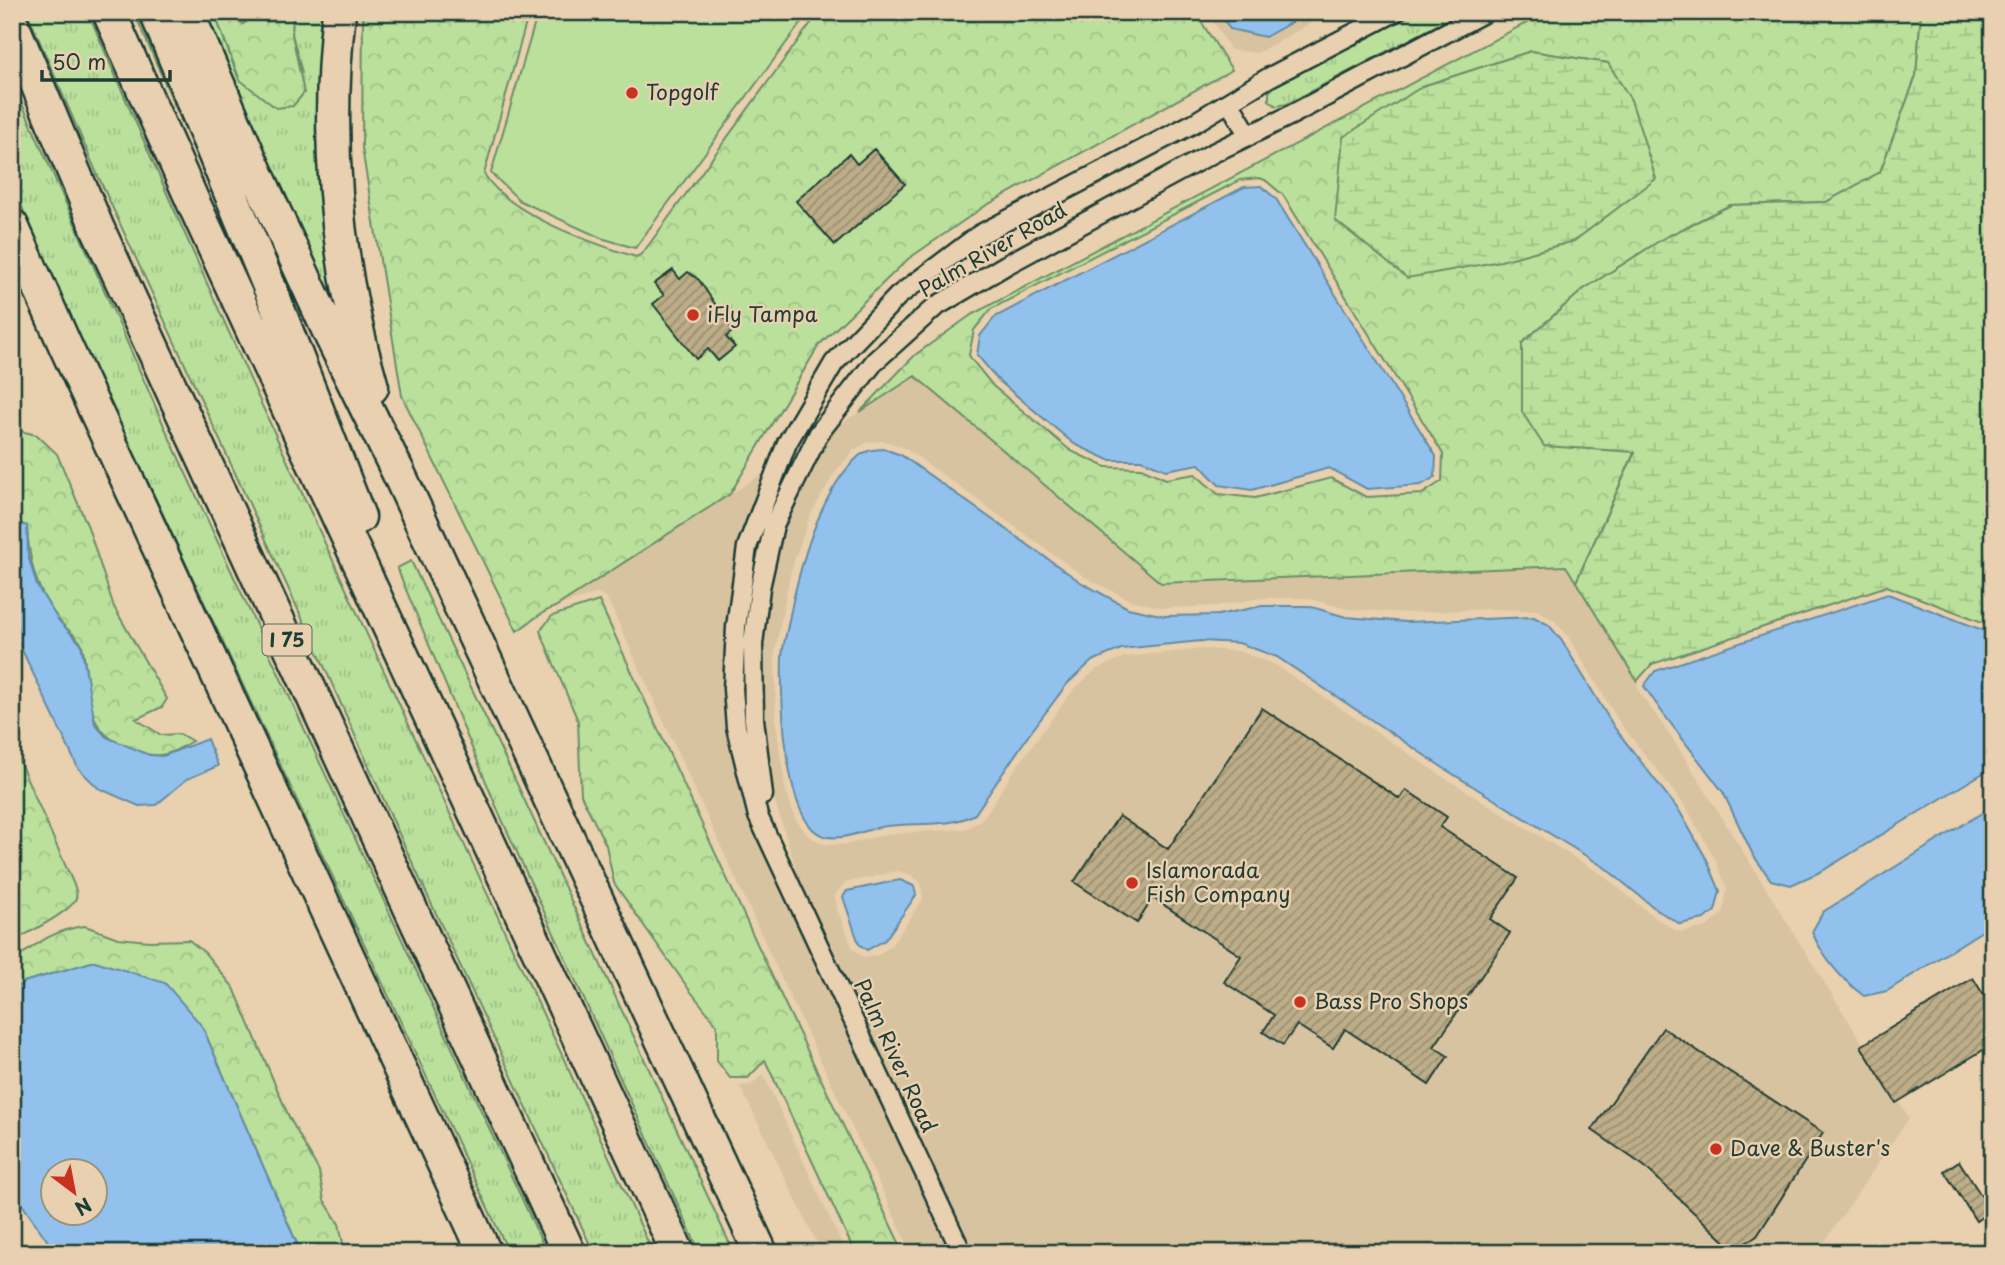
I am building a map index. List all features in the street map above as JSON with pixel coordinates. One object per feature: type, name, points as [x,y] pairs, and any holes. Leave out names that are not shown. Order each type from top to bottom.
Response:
[{"type":"highway","points":[[109,12],[194,204],[678,1253]]},
{"type":"highway","points":[[156,12],[350,492],[376,570],[390,630]]},
{"type":"highway","points":[[187,12],[298,265],[398,472],[761,1253]]},
{"type":"highway","points":[[339,12],[333,152],[342,260],[362,354],[398,472]]},
{"type":"highway","name":"I 75","points":[[12,24],[102,240],[569,1253]]},
{"type":"highway","points":[[12,226],[485,1253]]},
{"type":"street","name":"Palm River Road","points":[[962,1253],[758,816],[736,727],[733,690],[736,627],[747,547],[787,443],[834,363],[898,296],[979,235],[1194,123],[1268,78],[1395,12]]},
{"type":"street","name":"Palm River Road","points":[[789,879],[762,790],[754,719],[753,644],[760,588],[774,525],[819,433],[875,362],[935,307],[1006,265],[1485,12]]},
{"type":"street","points":[[1229,102],[1249,136]]},
{"type":"shaded area","points":[[1207,12],[1331,12],[1257,53],[1231,50]]},
{"type":"shaded area","points":[[915,376],[1161,583],[1566,566],[1637,681],[1638,690],[1676,744],[1909,1118],[1817,1253],[971,1253],[801,884],[771,789],[763,719],[763,646],[769,591],[782,529],[826,439],[836,427]],"holes":[[[885,441],[905,448],[1085,577],[1130,600],[1164,608],[1216,606],[1262,598],[1307,598],[1347,609],[1405,613],[1537,610],[1554,620],[1568,636],[1620,723],[1686,807],[1714,857],[1727,888],[1723,914],[1706,927],[1677,931],[1653,916],[1601,874],[1445,778],[1274,664],[1238,651],[1202,649],[1124,657],[1097,669],[1073,690],[980,821],[965,829],[887,834],[843,845],[824,844],[808,836],[795,818],[785,787],[776,723],[775,652],[791,570],[810,516],[834,474],[853,451],[868,442]],[[897,871],[909,874],[921,883],[923,899],[891,946],[878,955],[865,958],[853,949],[837,909],[835,895],[845,883]]]},
{"type":"shaded area","points":[[765,472],[739,542],[727,625],[724,689],[727,729],[750,817],[952,1253],[912,1253],[784,984],[607,598],[598,593],[555,607]]},
{"type":"shaded area","points":[[763,1074],[846,1253],[822,1253],[740,1086],[751,1085]]},
{"type":"green space","points":[[27,12],[88,12],[225,324],[653,1253],[594,1253],[97,174]]},
{"type":"green space","points":[[134,12],[148,12],[227,226]]},
{"type":"green space","points":[[198,12],[214,12],[239,80],[302,73],[292,34],[293,12],[332,12],[339,333]]},
{"type":"green space","points":[[214,12],[235,12],[243,24],[261,12],[293,12],[292,34],[304,93],[293,106],[276,108],[240,80]]},
{"type":"green space","points":[[363,12],[529,12],[484,174],[496,189],[531,215],[597,244],[636,257],[642,254],[819,12],[1195,12],[1232,70],[985,206],[908,259],[819,345],[730,494],[517,631],[402,396],[362,148]]},
{"type":"green space","name":"Topgolf","points":[[538,12],[809,12],[635,248],[601,238],[520,201],[491,173]]},
{"type":"green space","points":[[1417,12],[1462,12],[1287,104],[1276,106],[1269,100],[1269,92],[1276,85]]},
{"type":"green space","points":[[1547,12],[1921,12],[1916,76],[1880,172],[1826,202],[1730,205],[1664,238],[1584,289],[1522,343],[1635,451],[1576,582],[1566,566],[1161,583],[915,376],[860,412],[915,355],[971,315]],"holes":[[[1531,51],[1608,63],[1423,86]],[[1259,178],[1283,195],[1443,454],[1442,481],[1422,494],[1366,497],[1331,478],[1255,498],[1218,494],[1195,474],[1166,479],[1141,468],[1106,467],[1071,451],[993,386],[969,355],[974,330],[991,309],[1240,180]]]},
{"type":"green space","points":[[1921,12],[1993,12],[1993,626],[1887,586],[1652,664],[1637,681],[1576,582],[1635,452],[1544,446],[1522,412],[1522,343],[1584,289],[1664,238],[1731,205],[1826,202],[1880,172],[1916,76]]},
{"type":"green space","points":[[1531,51],[1608,63],[1631,100],[1656,179],[1574,241],[1501,261],[1407,278],[1335,220],[1343,137],[1423,86]]},
{"type":"green space","points":[[12,81],[164,426],[547,1253],[509,1253],[85,348],[12,185]]},
{"type":"green space","points":[[12,421],[20,431],[37,435],[57,454],[88,527],[114,607],[167,699],[162,707],[136,719],[161,735],[180,734],[192,741],[177,750],[157,755],[141,753],[117,743],[99,726],[91,706],[82,645],[59,620],[39,587],[32,564],[27,526],[18,523],[12,516]]},
{"type":"green space","points":[[411,561],[734,1253],[700,1253],[499,813],[397,568]]},
{"type":"green space","points":[[599,601],[777,987],[904,1253],[855,1253],[765,1060],[748,1078],[730,1078],[717,1061],[717,1025],[614,883],[606,845],[581,795],[578,721],[540,631],[552,616]]},
{"type":"green space","points":[[12,745],[75,887],[76,898],[67,909],[12,942],[12,914],[22,892],[12,855]]},
{"type":"green space","points":[[85,926],[118,938],[149,941],[189,940],[205,953],[234,988],[289,1117],[319,1171],[324,1200],[339,1224],[345,1253],[301,1253],[202,1026],[95,961],[24,982],[19,987],[12,978],[12,962],[29,949],[64,930]]},
{"type":"water","points":[[1219,12],[1310,12],[1265,37],[1230,29]]},
{"type":"water","points":[[1261,186],[1276,199],[1436,456],[1435,477],[1421,485],[1367,489],[1329,468],[1252,490],[1219,485],[1199,464],[1166,470],[1141,460],[1109,460],[1074,444],[998,380],[977,355],[980,336],[995,317],[1244,187]]},
{"type":"water","points":[[884,449],[901,455],[1082,583],[1128,608],[1165,616],[1218,615],[1262,606],[1308,606],[1346,617],[1406,622],[1534,617],[1549,625],[1562,641],[1614,727],[1680,812],[1707,860],[1720,891],[1715,911],[1704,919],[1680,924],[1657,910],[1604,867],[1448,771],[1277,657],[1239,643],[1201,641],[1121,649],[1092,661],[1067,684],[975,814],[943,823],[887,826],[847,836],[824,836],[810,826],[800,808],[792,784],[784,727],[783,652],[806,552],[823,509],[845,471],[859,456],[870,450]]},
{"type":"water","points":[[12,516],[18,523],[27,526],[28,555],[37,586],[59,621],[81,644],[95,724],[106,737],[149,755],[163,756],[207,739],[218,766],[187,779],[156,805],[139,806],[98,788],[78,768],[12,629]]},
{"type":"water","points":[[1888,594],[1993,634],[1993,767],[1822,871],[1791,885],[1771,880],[1753,855],[1723,792],[1644,686],[1655,671]]},
{"type":"water","points":[[1993,806],[1993,924],[1887,991],[1864,996],[1833,967],[1812,932],[1823,912]]},
{"type":"water","points":[[900,880],[914,886],[916,895],[885,940],[867,950],[859,944],[843,897],[847,891]]},
{"type":"water","points":[[95,961],[165,983],[202,1026],[301,1253],[56,1253],[12,1190],[12,992],[24,982]]},
{"type":"building","points":[[874,149],[905,184],[835,245],[796,201],[849,154],[857,164]]},
{"type":"building","name":"iFly Tampa","points":[[673,270],[680,279],[688,272],[699,280],[733,331],[726,337],[735,347],[718,361],[708,349],[696,359],[653,304],[664,295],[654,284]]},
{"type":"building","points":[[1262,708],[1400,799],[1406,790],[1447,817],[1440,827],[1518,878],[1490,919],[1510,933],[1434,1047],[1448,1056],[1429,1085],[1345,1029],[1333,1048],[1297,1025],[1283,1045],[1263,1032],[1274,1015],[1224,982],[1241,956],[1153,898],[1137,923],[1074,882],[1119,816],[1168,849]]},
{"type":"building","points":[[1973,978],[1993,1010],[1993,1044],[1896,1103],[1861,1046]]},
{"type":"building","name":"Dave & Buster's","points":[[1663,1028],[1823,1133],[1757,1236],[1734,1250],[1644,1166],[1592,1130]]},
{"type":"building","points":[[1959,1161],[1991,1211],[1976,1221],[1944,1171]]},
{"type":"place","name":"Topgolf","points":[[632,93]]},
{"type":"place","name":"iFly Tampa","points":[[693,315]]},
{"type":"place","name":"Islamorada Fish Company","points":[[1132,883]]},
{"type":"place","name":"Bass Pro Shops","points":[[1300,1002]]},
{"type":"place","name":"Dave & Buster's","points":[[1716,1149]]}]
